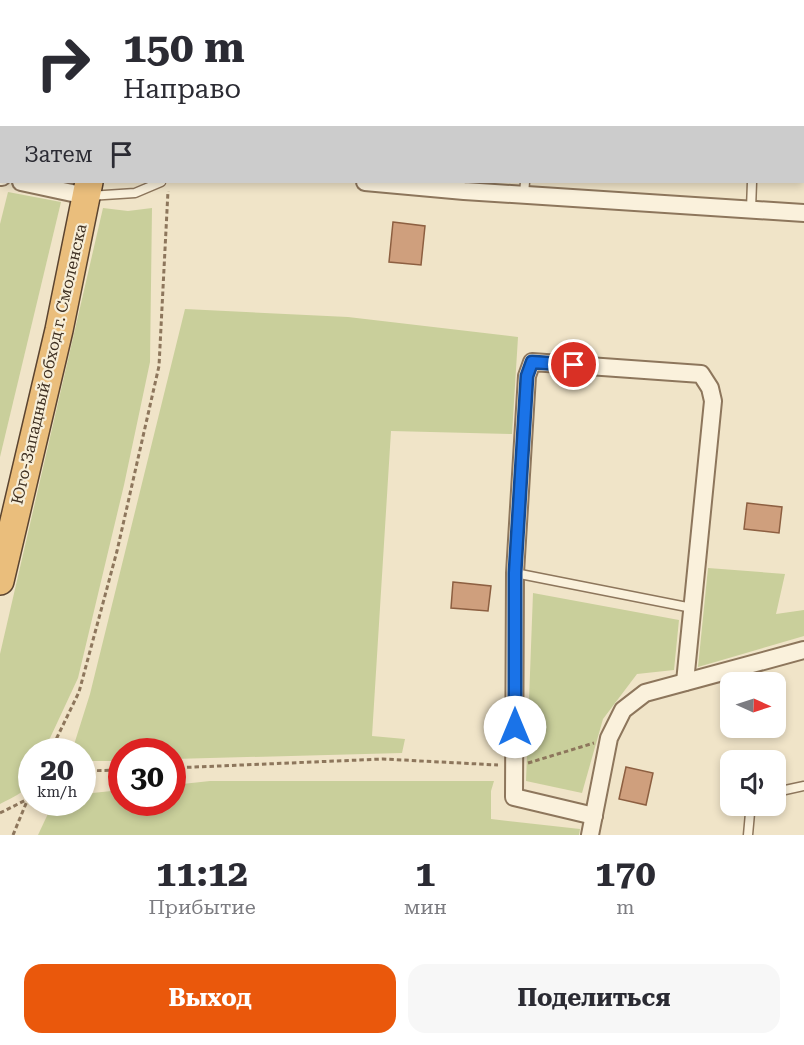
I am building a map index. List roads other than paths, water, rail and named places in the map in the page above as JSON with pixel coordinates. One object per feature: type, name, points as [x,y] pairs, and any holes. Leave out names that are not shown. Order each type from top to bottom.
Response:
[{"type":"highway","name":"Юго-Западный обход г. Смоленска","points":[[0,581],[5,535],[59,330],[87,189]]},
{"type":"street","points":[[375,183],[464,191],[525,188],[804,213]]},
{"type":"street","points":[[41,184],[87,189]]},
{"type":"street","points":[[594,816],[514,797],[515,573],[527,376],[532,362],[701,374],[710,388],[713,401],[685,682]]},
{"type":"street","points":[[590,835],[609,738],[623,710],[645,693],[804,650]]},
{"type":"lane","points":[[87,189],[135,193],[159,183]]},
{"type":"lane","points":[[751,209],[752,183]]},
{"type":"lane","points":[[515,573],[692,608]]},
{"type":"lane","points":[[786,790],[804,786]]},
{"type":"lane","points":[[748,835],[750,816]]}]
